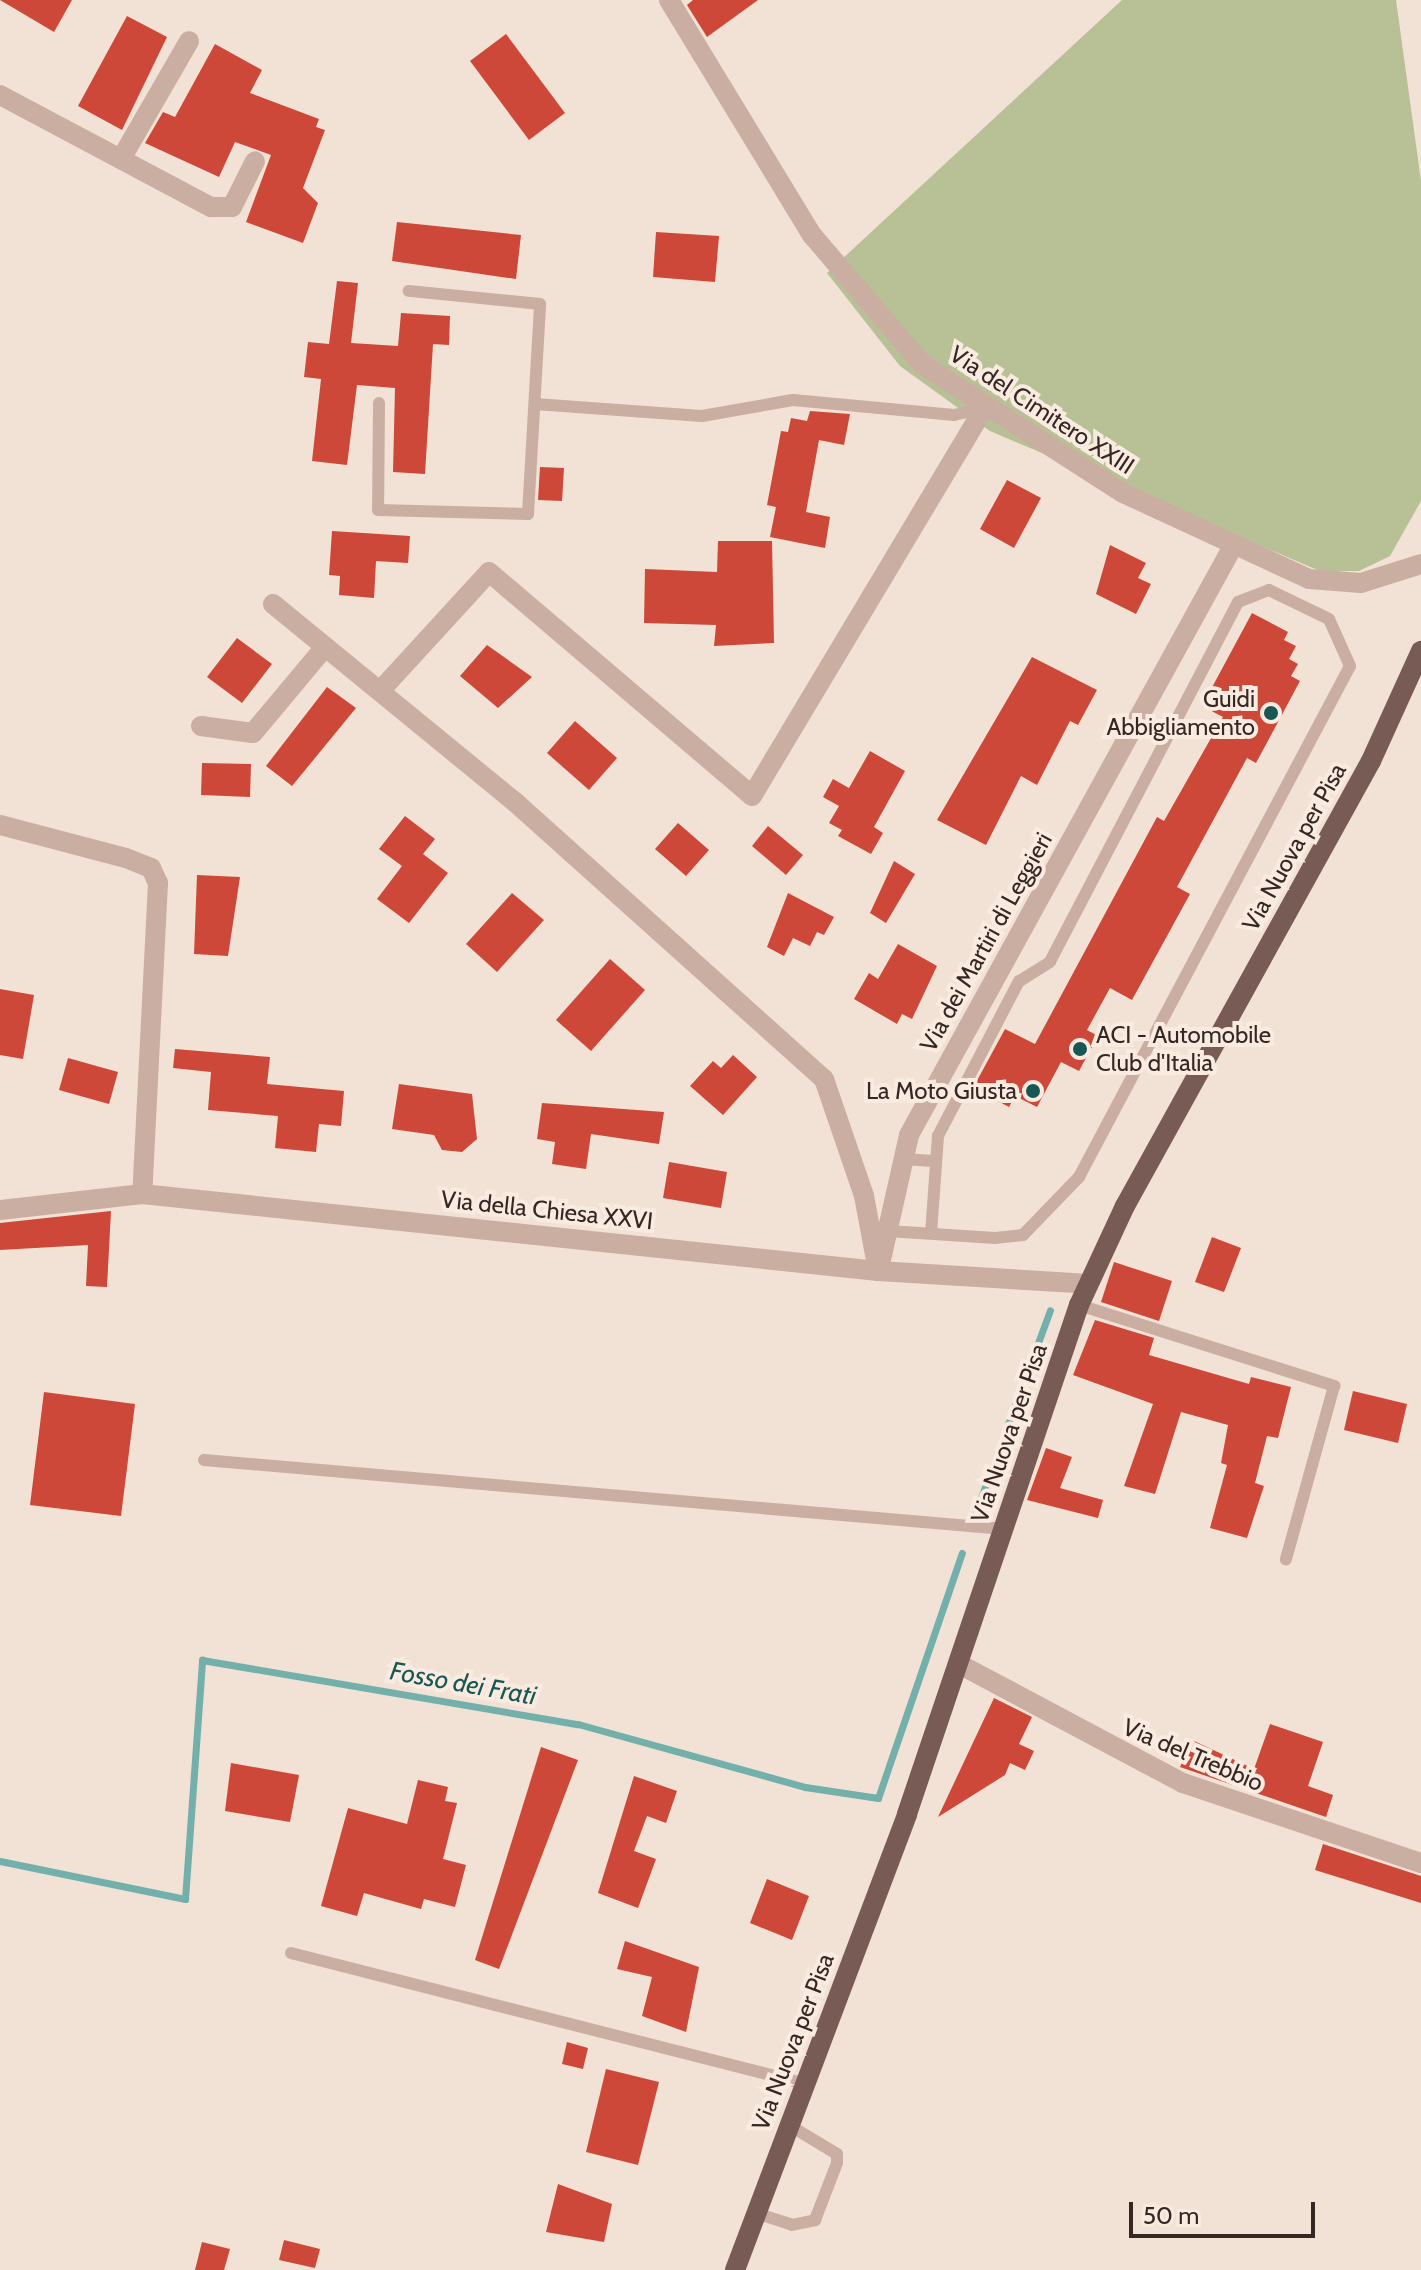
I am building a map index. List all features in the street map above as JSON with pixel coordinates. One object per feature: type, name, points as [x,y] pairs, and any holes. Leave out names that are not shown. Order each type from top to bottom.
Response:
[{"type":"main road","name":"Via Nuova per Pisa","points":[[735,2270],[959,1664],[1079,1305],[1371,761],[1421,651]]},
{"type":"street","name":"Via del Cimitero XXIII","points":[[669,0],[812,235],[922,364],[984,408],[1123,493],[1232,548],[1337,584],[1421,564]]},
{"type":"street","points":[[121,159],[189,41]]},
{"type":"street","points":[[0,95],[223,209],[232,207],[255,161]]},
{"type":"street","points":[[380,691],[489,572],[752,796],[984,408]]},
{"type":"street","name":"Via dei Martiri di Leggieri","points":[[878,1271],[909,1135],[1232,548]]},
{"type":"street","points":[[273,604],[736,994],[824,1079],[864,1196],[878,1271]]},
{"type":"street","points":[[201,726],[253,733],[325,647]]},
{"type":"street","points":[[0,825],[126,858],[151,868],[158,883],[142,1194]]},
{"type":"street","name":"Via della Chiesa XXVI","points":[[0,1210],[142,1194],[878,1271],[1089,1284]]},
{"type":"street","name":"Via del Trebbio","points":[[959,1664],[1183,1783],[1421,1863]]},
{"type":"lane","points":[[379,403],[378,510],[528,514],[540,304],[409,291]]},
{"type":"lane","points":[[535,404],[702,416],[793,400],[954,415],[984,408]]},
{"type":"lane","points":[[888,1231],[931,1233],[1023,1235],[1079,1177],[1350,666],[1329,619],[1269,590],[1238,602],[1050,962],[1019,981],[938,1136],[931,1233]]},
{"type":"lane","points":[[904,1159],[936,1161]]},
{"type":"lane","points":[[1079,1305],[1334,1386],[1286,1559]]},
{"type":"lane","points":[[204,1460],[1004,1529]]},
{"type":"lane","points":[[291,1953],[806,2084]]},
{"type":"lane","points":[[756,2213],[792,2225],[815,2220],[837,2163],[837,2154],[789,2125]]},
{"type":"green space","points":[[1122,0],[1396,0],[1421,181],[1421,501],[1390,556],[1359,571],[1320,571],[990,431],[900,366],[827,273]]},
{"type":"building","points":[[0,0],[72,0],[54,32]]},
{"type":"building","points":[[693,0],[758,0],[707,37],[687,5]]},
{"type":"building","points":[[127,16],[167,37],[122,130],[78,106]]},
{"type":"building","points":[[506,34],[565,113],[529,140],[470,61]]},
{"type":"building","points":[[215,44],[262,70],[250,93],[319,119],[316,127],[325,130],[303,188],[318,203],[303,243],[246,222],[271,155],[235,142],[219,177],[145,143],[163,112],[175,117]]},
{"type":"building","points":[[397,222],[521,235],[516,279],[392,261]]},
{"type":"building","points":[[656,232],[719,236],[715,282],[653,277]]},
{"type":"building","points":[[337,281],[358,283],[351,343],[398,346],[401,313],[450,316],[449,345],[433,344],[425,474],[393,472],[395,388],[357,385],[347,465],[312,461],[321,379],[304,377],[308,342],[329,344]]},
{"type":"building","points":[[810,411],[850,414],[844,445],[819,440],[806,512],[830,517],[825,548],[770,537],[776,507],[767,505],[781,431],[788,432],[791,418],[807,421]]},
{"type":"building","points":[[540,467],[564,468],[562,501],[538,500]]},
{"type":"building","points":[[1007,480],[1041,498],[1014,548],[980,529]]},
{"type":"building","points":[[332,531],[410,536],[408,563],[376,561],[374,598],[339,595],[340,576],[329,575]]},
{"type":"building","points":[[718,541],[772,541],[774,643],[714,646],[716,625],[644,623],[645,569],[717,572]]},
{"type":"building","points":[[1110,545],[1146,563],[1138,578],[1151,584],[1136,614],[1096,594]]},
{"type":"building","points":[[1252,613],[1288,632],[1284,640],[1296,646],[1289,659],[1298,664],[1291,676],[1300,681],[1256,763],[1247,758],[1177,887],[1190,894],[1132,1000],[1110,988],[1087,1030],[1098,1036],[1079,1071],[1061,1062],[1037,1107],[1015,1096],[1009,1107],[973,1088],[1005,1029],[1035,1044],[1157,817],[1164,821],[1223,717],[1202,706]]},
{"type":"building","points":[[237,638],[272,664],[242,703],[207,677]]},
{"type":"building","points":[[487,645],[532,677],[498,708],[460,676]]},
{"type":"building","points":[[1032,657],[1097,690],[1078,725],[1070,721],[1037,785],[1021,776],[986,845],[937,820]]},
{"type":"building","points":[[327,687],[356,708],[292,786],[266,766]]},
{"type":"building","points":[[575,721],[617,758],[589,790],[547,753]]},
{"type":"building","points":[[870,751],[905,771],[874,827],[883,833],[871,854],[838,836],[842,830],[829,823],[839,806],[823,797],[833,779],[849,788]]},
{"type":"building","points":[[202,763],[251,764],[250,797],[201,795]]},
{"type":"building","points":[[405,816],[435,839],[423,854],[448,873],[409,923],[377,899],[402,866],[379,849]]},
{"type":"building","points":[[678,823],[709,850],[686,876],[655,849]]},
{"type":"building","points":[[768,826],[803,855],[786,875],[752,846]]},
{"type":"building","points":[[894,861],[915,874],[886,923],[870,913]]},
{"type":"building","points":[[197,875],[240,877],[228,956],[194,954]]},
{"type":"building","points":[[512,893],[544,920],[497,972],[466,944]]},
{"type":"building","points":[[788,893],[834,917],[824,935],[817,932],[810,946],[793,938],[784,956],[767,947]]},
{"type":"building","points":[[898,944],[937,966],[912,1019],[902,1014],[897,1024],[854,999],[869,973],[878,979]]},
{"type":"building","points":[[610,959],[645,990],[591,1051],[556,1020]]},
{"type":"building","points":[[0,989],[34,995],[23,1059],[0,1055]]},
{"type":"building","points":[[175,1049],[270,1057],[267,1084],[344,1091],[341,1126],[319,1124],[316,1152],[275,1148],[278,1116],[208,1110],[211,1072],[173,1068]]},
{"type":"building","points":[[733,1055],[757,1077],[723,1115],[690,1086],[713,1061],[721,1068]]},
{"type":"building","points":[[68,1058],[118,1072],[109,1104],[59,1090]]},
{"type":"building","points":[[399,1084],[472,1094],[477,1139],[462,1152],[442,1150],[434,1135],[392,1129]]},
{"type":"building","points":[[542,1103],[664,1112],[659,1144],[591,1134],[586,1169],[552,1164],[555,1142],[537,1139]]},
{"type":"building","points":[[669,1162],[727,1172],[721,1208],[663,1198]]},
{"type":"building","points":[[111,1211],[107,1287],[86,1286],[88,1245],[0,1250],[0,1223]]},
{"type":"building","points":[[1212,1237],[1241,1248],[1224,1292],[1195,1282]]},
{"type":"building","points":[[1114,1262],[1172,1281],[1159,1321],[1101,1302]]},
{"type":"building","points":[[1095,1320],[1154,1338],[1149,1355],[1249,1384],[1251,1377],[1291,1387],[1278,1438],[1267,1436],[1255,1483],[1264,1486],[1247,1538],[1210,1528],[1227,1465],[1221,1463],[1228,1425],[1181,1412],[1155,1494],[1124,1486],[1153,1404],[1073,1375]]},
{"type":"building","points":[[1353,1391],[1407,1404],[1398,1443],[1344,1430]]},
{"type":"building","points":[[44,1392],[135,1404],[121,1516],[30,1505]]},
{"type":"building","points":[[1046,1448],[1072,1457],[1060,1488],[1103,1500],[1098,1518],[1027,1500]]},
{"type":"building","points":[[994,1698],[1032,1717],[1019,1744],[1034,1751],[1025,1770],[1010,1763],[1005,1775],[938,1817]]},
{"type":"building","points":[[1270,1724],[1323,1742],[1308,1786],[1333,1795],[1326,1817],[1180,1767],[1192,1740],[1254,1769]]},
{"type":"building","points":[[541,1747],[578,1760],[499,1969],[475,1960]]},
{"type":"building","points":[[231,1763],[299,1775],[290,1822],[225,1811]]},
{"type":"building","points":[[634,1776],[677,1791],[666,1823],[647,1816],[634,1851],[656,1859],[638,1908],[598,1893]]},
{"type":"building","points":[[418,1780],[448,1787],[445,1801],[457,1803],[443,1859],[466,1865],[455,1907],[424,1899],[421,1909],[364,1893],[357,1916],[321,1906],[348,1808],[407,1824]]},
{"type":"building","points":[[1323,1844],[1421,1876],[1421,1903],[1315,1870]]},
{"type":"building","points":[[767,1879],[809,1896],[792,1940],[750,1923]]},
{"type":"building","points":[[625,1941],[699,1967],[686,2032],[642,2016],[652,1977],[617,1969]]},
{"type":"building","points":[[567,2042],[588,2048],[583,2069],[562,2064]]},
{"type":"building","points":[[606,2069],[659,2082],[638,2165],[586,2152]]},
{"type":"building","points":[[558,2184],[612,2204],[604,2242],[546,2232]]},
{"type":"building","points":[[284,2240],[320,2249],[315,2268],[279,2260]]},
{"type":"building","points":[[202,2242],[230,2249],[224,2270],[195,2270]]},
{"type":"waterway","name":"Fosso dei Frati","points":[[975,1514],[1050,1310]]},
{"type":"waterway","name":"Fosso dei Frati","points":[[0,1861],[185,1899],[202,1660],[578,1724],[805,1787],[878,1798],[962,1553]]},
{"type":"place","name":"Guidi Abbigliamento","points":[[1271,713]]},
{"type":"place","name":"ACI - Automobile Club d'Italia","points":[[1080,1049]]},
{"type":"place","name":"La Moto Giusta","points":[[1033,1091]]}]
